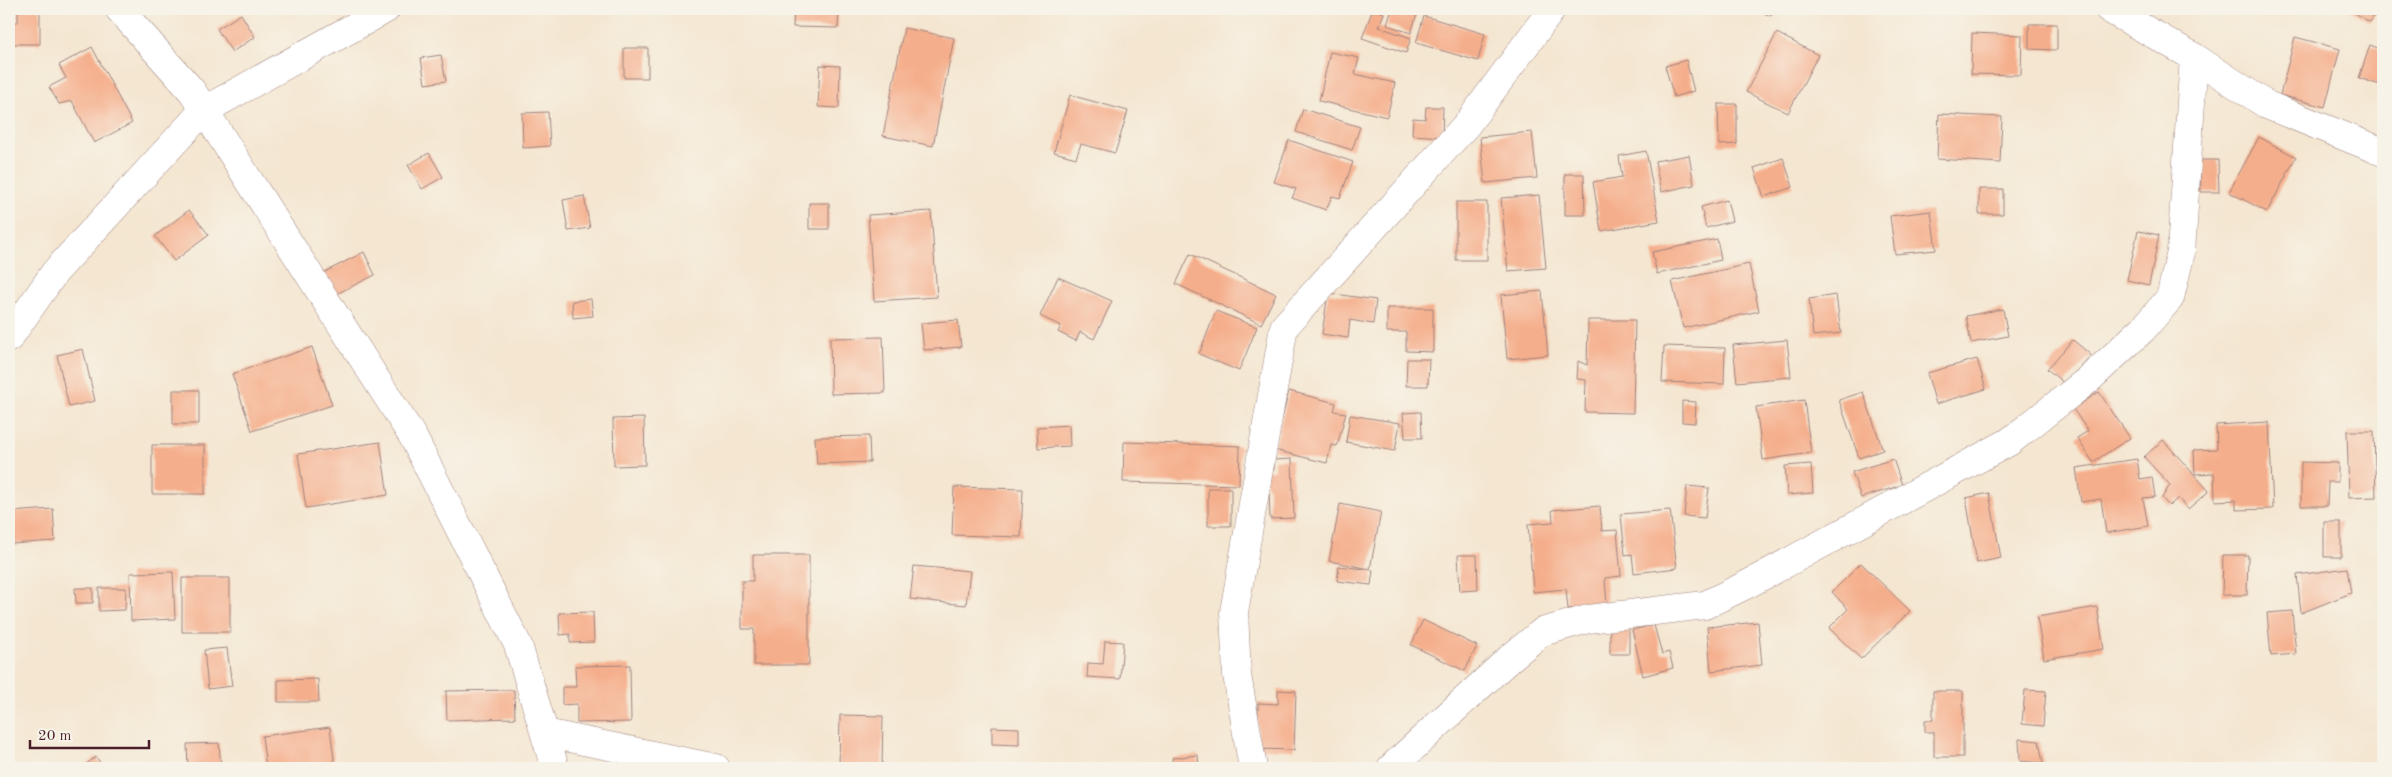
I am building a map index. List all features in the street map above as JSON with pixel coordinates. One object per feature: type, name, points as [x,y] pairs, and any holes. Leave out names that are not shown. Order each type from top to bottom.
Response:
[{"type":"street","points":[[119,9],[192,91],[413,437],[518,645],[555,768]]},
{"type":"street","points":[[9,338],[55,272],[204,111],[386,9]]},
{"type":"street","points":[[1253,768],[1237,675],[1234,612],[1284,327],[1468,123],[1550,12],[1550,9]]},
{"type":"street","points":[[2110,9],[2194,57],[2267,105],[2383,152]]},
{"type":"street","points":[[1391,768],[1542,632],[1588,619],[1705,605],[1748,584],[2009,442],[2088,380],[2143,329],[2170,298],[2181,252],[2194,57]]},
{"type":"street","points":[[545,733],[716,768]]},
{"type":"building","points":[[18,9],[40,9],[40,44],[9,44],[9,22],[18,22]]},
{"type":"building","points":[[794,9],[839,9],[838,28],[793,27]]},
{"type":"building","points":[[1373,9],[1384,13],[1379,27],[1411,38],[1406,53],[1362,38]]},
{"type":"building","points":[[1392,9],[1400,9],[1417,14],[1411,33],[1387,25]]},
{"type":"building","points":[[1755,9],[1775,9],[1771,16]]},
{"type":"building","points":[[2348,9],[2378,9],[2370,22]]},
{"type":"building","points":[[241,14],[255,37],[232,52],[217,29]]},
{"type":"building","points":[[1424,16],[1485,34],[1478,61],[1416,43]]},
{"type":"building","points":[[2029,24],[2057,24],[2057,50],[2029,49]]},
{"type":"building","points":[[904,28],[954,38],[933,146],[883,136]]},
{"type":"building","points":[[1777,33],[1818,55],[1788,113],[1746,92]]},
{"type":"building","points":[[1972,33],[2022,35],[2021,75],[1971,74]]},
{"type":"building","points":[[2295,37],[2340,49],[2325,107],[2280,95]]},
{"type":"building","points":[[2370,45],[2383,50],[2383,86],[2359,78]]},
{"type":"building","points":[[92,47],[132,123],[94,143],[72,101],[59,104],[49,87],[66,78],[59,65]]},
{"type":"building","points":[[624,48],[648,48],[648,78],[624,78]]},
{"type":"building","points":[[1330,52],[1359,58],[1355,74],[1395,83],[1387,117],[1319,101]]},
{"type":"building","points":[[441,55],[446,81],[425,84],[421,58]]},
{"type":"building","points":[[1686,60],[1694,91],[1674,97],[1665,66]]},
{"type":"building","points":[[820,65],[840,66],[839,108],[818,107]]},
{"type":"building","points":[[1070,95],[1128,111],[1115,153],[1081,144],[1076,158],[1054,152]]},
{"type":"building","points":[[1718,104],[1737,104],[1737,144],[1719,145]]},
{"type":"building","points":[[1426,107],[1443,107],[1442,137],[1412,135],[1413,118],[1425,119]]},
{"type":"building","points":[[1303,109],[1360,127],[1352,150],[1296,132]]},
{"type":"building","points":[[548,112],[550,146],[523,148],[522,113]]},
{"type":"building","points":[[1939,114],[2002,117],[2000,163],[1937,159]]},
{"type":"building","points":[[1532,132],[1537,178],[1485,183],[1480,137]]},
{"type":"building","points":[[2259,137],[2296,157],[2267,212],[2229,192]]},
{"type":"building","points":[[1289,140],[1353,162],[1340,198],[1332,196],[1326,210],[1292,198],[1296,189],[1274,182]]},
{"type":"building","points":[[1646,151],[1659,221],[1601,231],[1593,182],[1622,177],[1619,156]]},
{"type":"building","points":[[429,153],[443,177],[422,189],[408,165]]},
{"type":"building","points":[[1689,155],[1694,185],[1661,192],[1655,161]]},
{"type":"building","points":[[1783,158],[1793,187],[1764,197],[1754,168]]},
{"type":"building","points":[[2200,160],[2218,160],[2219,192],[2201,192]]},
{"type":"building","points":[[1565,174],[1584,174],[1585,215],[1565,215]]},
{"type":"building","points":[[1979,189],[2003,189],[2003,214],[1979,214]]},
{"type":"building","points":[[1539,195],[1546,268],[1508,271],[1501,198]]},
{"type":"building","points":[[584,196],[590,228],[568,231],[563,200]]},
{"type":"building","points":[[1727,200],[1732,221],[1706,228],[1701,207]]},
{"type":"building","points":[[1456,202],[1487,202],[1487,260],[1456,260]]},
{"type":"building","points":[[809,203],[829,203],[829,229],[809,229]]},
{"type":"building","points":[[189,210],[209,235],[174,261],[155,236]]},
{"type":"building","points":[[931,211],[937,297],[874,301],[868,215]]},
{"type":"building","points":[[1931,211],[1936,250],[1895,254],[1890,216]]},
{"type":"building","points":[[2138,231],[2159,235],[2149,285],[2127,280]]},
{"type":"building","points":[[1717,239],[1721,260],[1657,274],[1652,252]]},
{"type":"building","points":[[364,252],[375,275],[332,296],[321,274]]},
{"type":"building","points":[[1190,254],[1276,294],[1261,324],[1176,284]]},
{"type":"building","points":[[1749,264],[1759,311],[1683,328],[1672,281]]},
{"type":"building","points":[[1058,277],[1112,301],[1094,339],[1080,332],[1076,341],[1058,332],[1061,326],[1040,316]]},
{"type":"building","points":[[1542,291],[1548,355],[1507,359],[1501,295]]},
{"type":"building","points":[[1328,293],[1376,300],[1373,324],[1350,320],[1348,338],[1322,334]]},
{"type":"building","points":[[1836,295],[1841,333],[1813,336],[1809,299]]},
{"type":"building","points":[[591,299],[593,316],[573,318],[572,301]]},
{"type":"building","points":[[1387,308],[1433,308],[1433,352],[1406,351],[1406,332],[1387,332]]},
{"type":"building","points":[[2003,309],[2008,336],[1971,343],[1966,316]]},
{"type":"building","points":[[1216,311],[1257,327],[1239,371],[1199,354]]},
{"type":"building","points":[[958,320],[961,347],[924,350],[921,323]]},
{"type":"building","points":[[1588,320],[1635,320],[1633,413],[1585,412],[1586,380],[1577,379],[1578,361],[1587,365]]},
{"type":"building","points":[[883,337],[885,393],[831,394],[830,338]]},
{"type":"building","points":[[1787,340],[1791,377],[1737,382],[1733,345]]},
{"type":"building","points":[[2073,340],[2091,355],[2065,384],[2047,369]]},
{"type":"building","points":[[1664,346],[1725,348],[1724,384],[1662,382]]},
{"type":"building","points":[[312,347],[332,405],[252,431],[232,374]]},
{"type":"building","points":[[83,349],[95,401],[69,407],[57,355]]},
{"type":"building","points":[[1407,359],[1429,359],[1428,386],[1406,386]]},
{"type":"building","points":[[1977,359],[1986,389],[1936,404],[1927,373]]},
{"type":"building","points":[[173,390],[199,390],[199,424],[173,424]]},
{"type":"building","points":[[1289,391],[1336,403],[1334,411],[1346,413],[1337,446],[1331,445],[1327,463],[1274,450]]},
{"type":"building","points":[[1863,392],[1883,450],[1859,458],[1839,400]]},
{"type":"building","points":[[2099,392],[2130,438],[2093,462],[2077,438],[2088,431],[2073,409]]},
{"type":"building","points":[[1804,400],[1811,453],[1763,460],[1756,407]]},
{"type":"building","points":[[1682,401],[1696,402],[1695,423],[1682,422]]},
{"type":"building","points":[[1421,412],[1422,438],[1405,438],[1403,413]]},
{"type":"building","points":[[1350,415],[1400,423],[1395,451],[1346,442]]},
{"type":"building","points":[[644,418],[645,465],[614,466],[613,419]]},
{"type":"building","points":[[2269,422],[2273,509],[2236,510],[2236,500],[2215,501],[2214,473],[2195,474],[2194,450],[2217,449],[2216,425]]},
{"type":"building","points":[[1069,425],[1070,446],[1038,448],[1037,427]]},
{"type":"building","points":[[2347,431],[2374,431],[2376,497],[2349,498]]},
{"type":"building","points":[[869,436],[870,462],[817,464],[815,437]]},
{"type":"building","points":[[2163,440],[2209,491],[2188,509],[2178,498],[2169,506],[2162,498],[2170,485],[2144,457]]},
{"type":"building","points":[[380,442],[388,495],[306,508],[298,454]]},
{"type":"building","points":[[1124,442],[1240,446],[1239,485],[1123,482]]},
{"type":"building","points":[[152,445],[205,445],[205,494],[152,494]]},
{"type":"building","points":[[1292,459],[1294,518],[1270,519],[1269,489],[1262,470],[1274,470],[1274,460]]},
{"type":"building","points":[[1893,459],[1902,485],[1861,498],[1852,472]]},
{"type":"building","points":[[2137,459],[2140,479],[2152,477],[2155,497],[2143,498],[2148,526],[2106,533],[2101,499],[2081,502],[2076,468]]},
{"type":"building","points":[[2301,462],[2338,463],[2338,482],[2328,482],[2327,506],[2301,506]]},
{"type":"building","points":[[1811,464],[1813,493],[1787,495],[1785,466]]},
{"type":"building","points":[[1687,486],[1709,488],[1705,518],[1684,516]]},
{"type":"building","points":[[954,487],[1023,489],[1021,537],[952,535]]},
{"type":"building","points":[[1208,488],[1231,488],[1231,526],[1208,526]]},
{"type":"building","points":[[1989,493],[2001,558],[1977,563],[1966,498]]},
{"type":"building","points":[[1340,504],[1381,512],[1370,569],[1329,561]]},
{"type":"building","points":[[1600,506],[1602,531],[1617,530],[1621,576],[1605,578],[1607,606],[1568,609],[1566,589],[1533,592],[1528,524],[1553,522],[1552,510]]},
{"type":"building","points":[[53,509],[55,541],[10,544],[9,512]]},
{"type":"building","points":[[1670,510],[1677,568],[1634,573],[1632,554],[1625,555],[1621,514]]},
{"type":"building","points":[[2324,522],[2341,522],[2341,557],[2324,557]]},
{"type":"building","points":[[753,555],[809,555],[809,665],[754,665],[754,629],[742,629],[742,581],[753,581]]},
{"type":"building","points":[[1458,555],[1477,555],[1478,590],[1460,591]]},
{"type":"building","points":[[2223,555],[2248,555],[2247,595],[2222,595]]},
{"type":"building","points":[[1861,563],[1910,611],[1861,659],[1829,628],[1848,609],[1832,592]]},
{"type":"building","points":[[914,566],[970,571],[966,605],[910,599]]},
{"type":"building","points":[[1339,566],[1373,570],[1371,585],[1337,581]]},
{"type":"building","points":[[2347,568],[2351,593],[2301,613],[2297,575]]},
{"type":"building","points":[[173,572],[175,619],[131,621],[130,573]]},
{"type":"building","points":[[182,578],[230,578],[230,632],[182,632]]},
{"type":"building","points":[[75,588],[93,588],[93,603],[76,603]]},
{"type":"building","points":[[99,588],[126,588],[125,610],[99,611]]},
{"type":"building","points":[[2097,607],[2104,649],[2044,659],[2037,617]]},
{"type":"building","points":[[2292,611],[2296,654],[2271,656],[2267,613]]},
{"type":"building","points":[[593,612],[594,642],[570,643],[570,634],[560,635],[559,613]]},
{"type":"building","points":[[1423,620],[1477,646],[1465,671],[1411,645]]},
{"type":"building","points":[[1758,622],[1762,665],[1711,671],[1707,627]]},
{"type":"building","points":[[1654,625],[1662,654],[1669,652],[1673,668],[1643,676],[1632,630]]},
{"type":"building","points":[[1610,626],[1629,626],[1629,654],[1610,654]]},
{"type":"building","points":[[1105,641],[1123,642],[1120,679],[1087,677],[1088,663],[1103,664]]},
{"type":"building","points":[[227,648],[232,686],[208,689],[204,650]]},
{"type":"building","points":[[630,665],[631,722],[577,723],[577,704],[562,705],[562,687],[576,687],[575,666]]},
{"type":"building","points":[[318,679],[319,702],[278,702],[278,680]]},
{"type":"building","points":[[514,690],[515,718],[447,720],[446,691]]},
{"type":"building","points":[[1278,690],[1296,691],[1294,750],[1258,749],[1258,703],[1278,704]]},
{"type":"building","points":[[2025,690],[2046,691],[2043,726],[2022,724]]},
{"type":"building","points":[[1933,691],[1963,691],[1963,757],[1934,757],[1934,732],[1925,732],[1925,720],[1933,720]]},
{"type":"building","points":[[840,715],[883,716],[882,768],[839,768]]},
{"type":"building","points":[[330,727],[335,768],[266,768],[262,736]]},
{"type":"building","points":[[992,727],[1019,728],[1019,745],[992,744]]},
{"type":"building","points":[[2019,739],[2039,741],[2043,763],[2020,761]]},
{"type":"building","points":[[219,743],[221,768],[188,768],[187,744]]},
{"type":"building","points":[[1198,755],[1199,768],[1173,768],[1172,758]]},
{"type":"building","points":[[96,757],[104,768],[81,768]]}]
